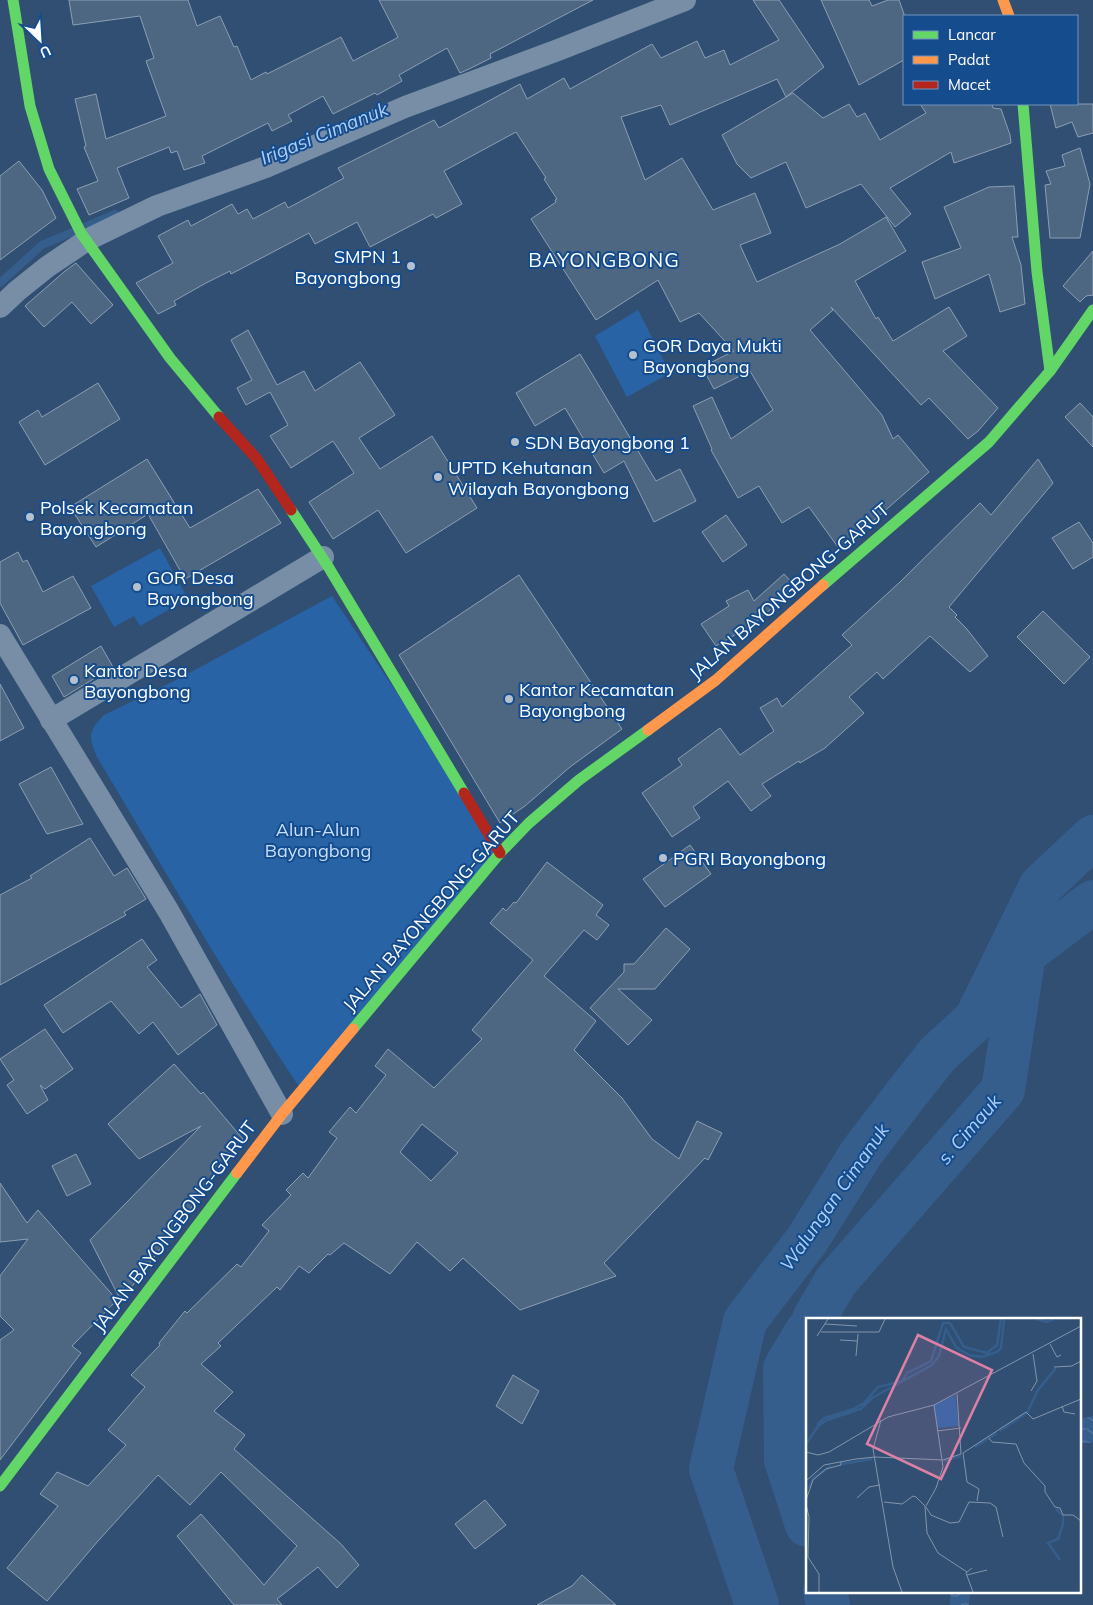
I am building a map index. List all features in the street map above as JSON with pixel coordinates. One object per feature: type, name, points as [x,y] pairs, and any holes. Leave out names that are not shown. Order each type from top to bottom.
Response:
[{"type":"main road","points":[[13,0],[30,106],[46,159],[68,208],[84,236],[126,298],[170,358],[225,425],[257,459],[322,557],[500,853]]},
{"type":"main road","points":[[1003,0],[1009,15]]},
{"type":"main road","points":[[1023,105],[1037,272],[1050,371]]},
{"type":"main road","name":"JALAN BAYONGBONG-GARUT","points":[[0,1486],[282,1114],[500,853],[529,823],[579,780],[716,680],[799,605],[989,442],[1050,371],[1093,310]]},
{"type":"street","points":[[0,307],[84,236],[157,206],[266,167],[405,107],[685,0]]},
{"type":"street","points":[[51,720],[322,557]]},
{"type":"street","points":[[0,635],[169,912],[282,1114]]},
{"type":"green space","name":"GOR Daya Mukti Bayongbong","points":[[638,310],[670,373],[627,397],[595,336]]},
{"type":"green space","name":"GOR Desa Bayongbong","points":[[160,548],[188,599],[140,626],[134,616],[114,627],[91,586]]},
{"type":"green space","name":"Alun-Alun Bayongbong","points":[[332,596],[504,853],[302,1091],[223,967],[97,757],[91,735],[92,730],[104,715],[180,678]]},
{"type":"water","points":[[1093,1416],[1093,1443],[1080,1443],[1080,1419]]},
{"type":"water","points":[[950,1592],[970,1592],[969,1605],[950,1605]]},
{"type":"building","points":[[69,0],[188,0],[197,26],[220,16],[234,47],[237,46],[251,80],[341,37],[353,61],[395,39],[398,37],[379,0],[593,0],[490,54],[491,58],[460,73],[447,48],[399,75],[402,81],[377,95],[375,93],[333,114],[323,96],[288,115],[292,121],[272,131],[268,123],[202,156],[205,163],[184,170],[177,151],[171,153],[169,147],[117,168],[129,198],[89,215],[77,189],[98,181],[84,147],[86,146],[75,99],[96,94],[106,139],[166,116],[146,61],[154,58],[140,16],[73,25]]},
{"type":"building","points":[[753,0],[779,0],[824,67],[786,97],[777,79],[670,125],[661,105],[621,117],[645,180],[682,158],[713,210],[755,193],[771,233],[740,245],[757,282],[840,244],[886,217],[906,251],[855,281],[876,319],[878,317],[893,341],[949,307],[967,336],[943,351],[998,408],[978,431],[968,439],[929,398],[921,405],[831,307],[833,310],[810,330],[882,415],[893,439],[898,435],[929,472],[840,550],[809,507],[782,523],[759,486],[738,498],[711,450],[693,406],[712,397],[731,439],[773,410],[750,371],[714,389],[702,367],[734,351],[699,313],[680,322],[658,280],[596,320],[531,219],[556,202],[555,200],[557,199],[544,179],[546,178],[516,132],[444,171],[462,204],[436,218],[433,214],[370,247],[357,222],[315,244],[309,233],[231,274],[230,271],[206,283],[174,301],[176,305],[158,314],[136,283],[173,263],[158,236],[188,220],[191,226],[232,204],[238,214],[247,209],[253,219],[285,202],[288,208],[344,178],[338,168],[434,120],[439,128],[520,84],[527,99],[564,78],[570,89],[652,44],[661,58],[697,41],[705,58],[724,50],[730,65],[779,40]]},
{"type":"building","points":[[821,0],[869,0],[872,6],[888,0],[899,0],[904,14],[903,61],[859,85]]},
{"type":"building","points":[[793,93],[823,118],[849,104],[857,117],[865,113],[880,140],[926,113],[921,105],[992,105],[993,108],[1001,109],[1011,143],[954,163],[951,152],[890,188],[911,214],[895,227],[861,184],[806,208],[786,162],[751,178],[737,164],[722,135]]},
{"type":"building","points":[[1093,104],[1093,133],[1078,137],[1072,122],[1056,128],[1050,105]]},
{"type":"building","points":[[1080,148],[1090,184],[1080,238],[1050,238],[1045,185],[1051,184],[1046,171],[1065,166],[1062,155]]},
{"type":"building","points":[[19,161],[42,190],[56,218],[0,260],[0,176]]},
{"type":"building","points":[[1014,186],[1018,237],[1012,237],[1021,265],[1025,304],[1000,312],[989,274],[935,299],[922,262],[961,248],[944,207],[989,187]]},
{"type":"building","points":[[1093,251],[1093,295],[1086,296],[1080,302],[1063,286]]},
{"type":"building","points":[[76,263],[113,305],[91,324],[72,302],[44,327],[25,306]]},
{"type":"building","points":[[248,330],[277,385],[304,371],[315,391],[360,362],[395,415],[359,438],[380,469],[432,436],[477,508],[406,553],[378,510],[333,539],[309,502],[354,473],[333,441],[291,468],[270,436],[288,425],[270,392],[246,405],[237,388],[252,380],[231,340]]},
{"type":"building","points":[[580,354],[656,481],[680,469],[696,501],[654,522],[624,461],[604,473],[565,408],[535,426],[516,393]]},
{"type":"building","points":[[98,383],[120,419],[45,465],[19,422],[38,410],[42,417]]},
{"type":"building","points":[[1080,403],[1093,417],[1093,447],[1065,417]]},
{"type":"building","points":[[147,459],[190,528],[258,489],[281,523],[185,579],[148,514],[96,547],[70,507]]},
{"type":"building","points":[[1038,459],[1053,483],[949,607],[957,615],[955,617],[988,656],[970,672],[930,636],[883,679],[877,672],[849,697],[864,713],[825,748],[800,763],[799,761],[762,784],[771,796],[751,811],[728,781],[693,807],[700,818],[672,837],[642,793],[682,765],[678,759],[720,728],[740,755],[774,731],[760,708],[777,698],[782,707],[852,645],[842,635],[900,582],[980,503],[991,515]]},
{"type":"building","points":[[726,515],[747,545],[723,562],[702,532]]},
{"type":"building","points":[[1079,522],[1093,543],[1093,557],[1073,569],[1052,538]]},
{"type":"building","points":[[18,552],[23,562],[27,560],[43,592],[73,576],[91,608],[23,645],[0,603],[0,562]]},
{"type":"building","points":[[784,574],[796,587],[755,623],[716,646],[701,624],[729,606],[726,601],[748,590],[754,601]]},
{"type":"building","name":"Kantor Kecamatan Bayongbong","points":[[519,575],[622,729],[570,767],[525,806],[500,823],[399,655]]},
{"type":"building","points":[[1043,611],[1090,657],[1064,684],[1017,637]]},
{"type":"building","name":"Kantor Desa Bayongbong","points":[[101,646],[113,667],[64,697],[52,676]]},
{"type":"building","points":[[0,684],[24,728],[0,741]]},
{"type":"building","points":[[51,767],[83,824],[47,834],[19,784]]},
{"type":"building","points":[[90,838],[114,876],[127,868],[146,899],[124,912],[126,915],[0,985],[0,895],[32,878],[30,876]]},
{"type":"building","points":[[690,845],[711,874],[665,907],[643,879]]},
{"type":"building","points":[[547,862],[603,905],[596,915],[609,925],[597,940],[584,930],[544,976],[596,1021],[574,1050],[622,1098],[652,1139],[679,1159],[697,1121],[722,1133],[708,1160],[705,1158],[604,1263],[616,1276],[520,1310],[463,1258],[450,1271],[417,1242],[390,1274],[344,1243],[330,1255],[328,1254],[309,1273],[299,1266],[280,1290],[277,1287],[218,1343],[221,1346],[201,1364],[233,1392],[214,1411],[245,1435],[234,1449],[341,1544],[359,1565],[337,1588],[318,1567],[277,1599],[282,1605],[234,1605],[177,1536],[201,1514],[264,1585],[297,1546],[221,1472],[190,1505],[158,1475],[47,1601],[7,1568],[58,1506],[40,1494],[57,1472],[88,1486],[126,1445],[108,1430],[145,1387],[131,1375],[160,1345],[159,1343],[185,1311],[187,1313],[237,1264],[241,1267],[269,1231],[262,1225],[291,1195],[286,1190],[303,1173],[308,1178],[337,1138],[329,1132],[350,1107],[356,1113],[386,1075],[375,1066],[388,1049],[434,1088],[482,1039],[472,1030],[533,960],[490,923],[503,908],[506,911],[514,902],[516,903]],"holes":[[[422,1124],[458,1153],[431,1181],[400,1152]]]},
{"type":"building","points":[[666,928],[690,949],[655,989],[618,989],[652,1020],[628,1045],[590,1008],[624,972],[624,964],[634,964]]},
{"type":"building","points":[[142,939],[157,960],[147,967],[181,1008],[200,994],[217,1025],[178,1055],[153,1022],[139,1034],[111,1001],[63,1033],[44,1005]]},
{"type":"building","points":[[45,1029],[73,1069],[45,1089],[40,1085],[48,1100],[27,1114],[7,1085],[14,1080],[0,1059]]},
{"type":"building","points":[[174,1064],[201,1094],[203,1092],[243,1139],[121,1301],[90,1240],[201,1126],[139,1159],[108,1124]]},
{"type":"building","points":[[76,1154],[91,1184],[67,1196],[52,1166]]},
{"type":"building","points":[[0,1183],[27,1223],[38,1210],[117,1300],[72,1346],[81,1353],[0,1460],[0,1340],[14,1330],[0,1316],[0,1276],[28,1239],[0,1242]]},
{"type":"building","points":[[513,1375],[539,1391],[522,1424],[496,1406]]},
{"type":"building","points":[[485,1500],[506,1525],[475,1549],[455,1524]]},
{"type":"building","points":[[582,1575],[616,1605],[537,1605],[572,1586]]},
{"type":"waterway","name":"Irigasi Cimanuk","points":[[0,283],[42,245],[115,214]]},
{"type":"waterway","name":"Walungan Cimanuk","points":[[757,1605],[711,1469],[745,1321],[807,1240],[862,1152],[907,1093],[938,1054],[976,1019],[1041,886],[1093,837]]},
{"type":"waterway","name":"s. Cimauk","points":[[815,1318],[836,1281],[1003,1090],[1024,954],[1093,902]]},
{"type":"waterway","name":"s. Cimauk","points":[[806,1333],[785,1368],[786,1460],[806,1522]]},
{"type":"waterway","name":"s. Cimauk","points":[[825,1592],[828,1605]]},
{"type":"traffic: fast","points":[[13,0],[30,106],[49,169],[81,233],[170,358],[219,417]]},
{"type":"traffic: fast","points":[[1023,105],[1037,272],[1050,371]]},
{"type":"traffic: fast","points":[[823,585],[989,442],[1050,371],[1093,310]]},
{"type":"traffic: fast","points":[[291,510],[329,568],[464,793]]},
{"type":"traffic: fast","points":[[353,1029],[500,853],[529,823],[579,780],[648,730]]},
{"type":"traffic: fast","points":[[0,1486],[237,1173]]},
{"type":"traffic: slow","points":[[1003,0],[1009,15]]},
{"type":"traffic: slow","points":[[648,730],[716,680],[823,585]]},
{"type":"traffic: slow","points":[[237,1173],[282,1114],[353,1029]]},
{"type":"traffic: jam","points":[[219,417],[257,459],[291,510]]},
{"type":"traffic: jam","points":[[464,793],[500,853]]},
{"type":"place","name":"SMPN 1 Bayongbong","points":[[411,266]]},
{"type":"place","name":"GOR Daya Mukti Bayongbong","points":[[633,355]]},
{"type":"place","name":"SDN Bayongbong 1","points":[[515,442]]},
{"type":"place","name":"UPTD Kehutanan Wilayah Bayongbong","points":[[438,477]]},
{"type":"place","name":"Polsek Kecamatan Bayongbong","points":[[30,517]]},
{"type":"place","name":"GOR Desa Bayongbong","points":[[137,587]]},
{"type":"place","name":"Kantor Desa Bayongbong","points":[[74,680]]},
{"type":"place","name":"Kantor Kecamatan Bayongbong","points":[[509,699]]},
{"type":"place","name":"PGRI Bayongbong","points":[[663,858]]},
{"type":"district","name":"BAYONGBONG","points":[[604,259]]}]
